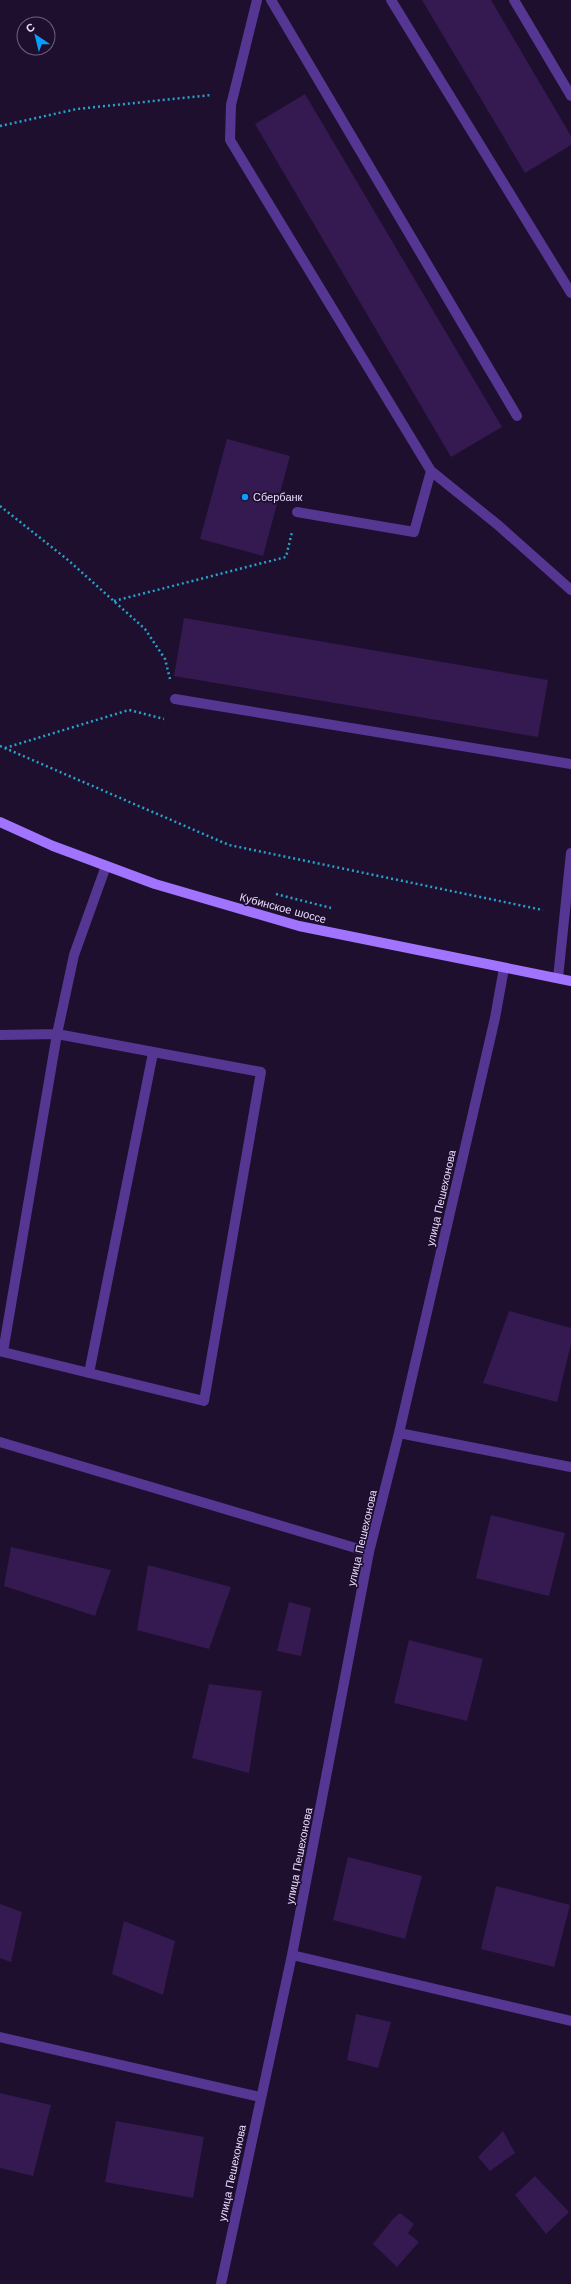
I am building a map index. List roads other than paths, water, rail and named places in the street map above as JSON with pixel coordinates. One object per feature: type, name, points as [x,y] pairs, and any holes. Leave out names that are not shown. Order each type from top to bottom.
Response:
[{"type":"main road","name":"Кубинское шоссе","points":[[0,822],[53,846],[155,884],[299,926],[571,981]]},
{"type":"street","points":[[257,0],[231,105],[230,140],[431,471],[498,525],[571,590]]},
{"type":"street","points":[[271,0],[517,416]]},
{"type":"street","points":[[391,0],[571,293]]},
{"type":"street","points":[[514,0],[571,96]]},
{"type":"street","points":[[297,512],[414,532],[431,471]]},
{"type":"street","points":[[175,699],[571,764]]},
{"type":"street","points":[[558,978],[571,853]]},
{"type":"street","points":[[0,1035],[57,1034],[152,1053],[261,1072],[204,1401],[1,1352],[57,1034],[74,955],[106,866]]},
{"type":"street","name":"улица Пешехонова","points":[[221,2284],[260,2097],[292,1955],[369,1552],[400,1433],[495,1018],[504,968]]},
{"type":"street","points":[[89,1373],[152,1053]]},
{"type":"street","points":[[400,1433],[571,1466]]},
{"type":"street","points":[[0,1442],[369,1552]]},
{"type":"street","points":[[292,1955],[571,2021]]},
{"type":"street","points":[[0,2037],[260,2097]]},
{"type":"place","name":"Сбербанк","points":[[245,497]]}]
